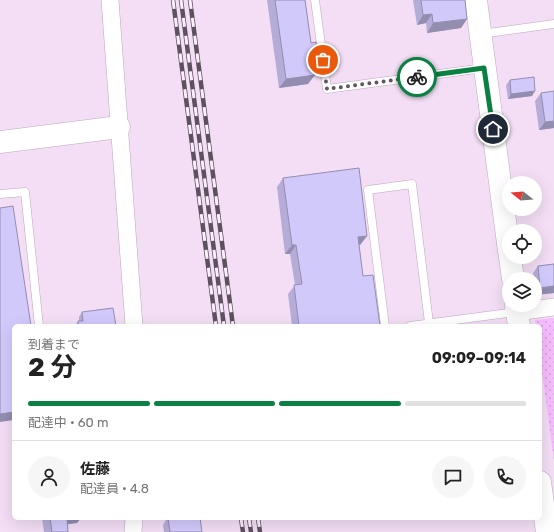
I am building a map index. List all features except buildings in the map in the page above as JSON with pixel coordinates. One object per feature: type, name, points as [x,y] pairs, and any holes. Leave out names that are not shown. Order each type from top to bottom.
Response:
[{"type":"street","points":[[110,0],[134,324]]},
{"type":"street","points":[[476,0],[505,224]]},
{"type":"street","points":[[0,142],[119,127]]},
{"type":"street","points":[[518,314],[554,307]]},
{"type":"street","points":[[542,496],[547,532]]},
{"type":"street","points":[[133,532],[134,520]]},
{"type":"lane","points":[[315,0],[327,89],[484,68]]},
{"type":"lane","points":[[480,34],[554,24]]},
{"type":"lane","points":[[385,324],[368,190],[412,184],[430,324],[518,314]]},
{"type":"lane","points":[[0,194],[25,192],[39,324]]},
{"type":"shaded area","points":[[554,318],[554,461],[542,372],[542,324],[536,324],[535,320]]},
{"type":"railway","points":[[173,0],[216,324]]},
{"type":"railway","points":[[181,0],[224,324]]},
{"type":"railway","points":[[190,0],[233,324]]},
{"type":"railway","points":[[241,520],[243,532]]},
{"type":"railway","points":[[249,520],[251,532]]},
{"type":"railway","points":[[258,520],[260,532]]},
{"type":"way so far","points":[[323,60],[327,89],[417,77]]},
{"type":"route","points":[[417,77],[484,68],[493,129]]}]
